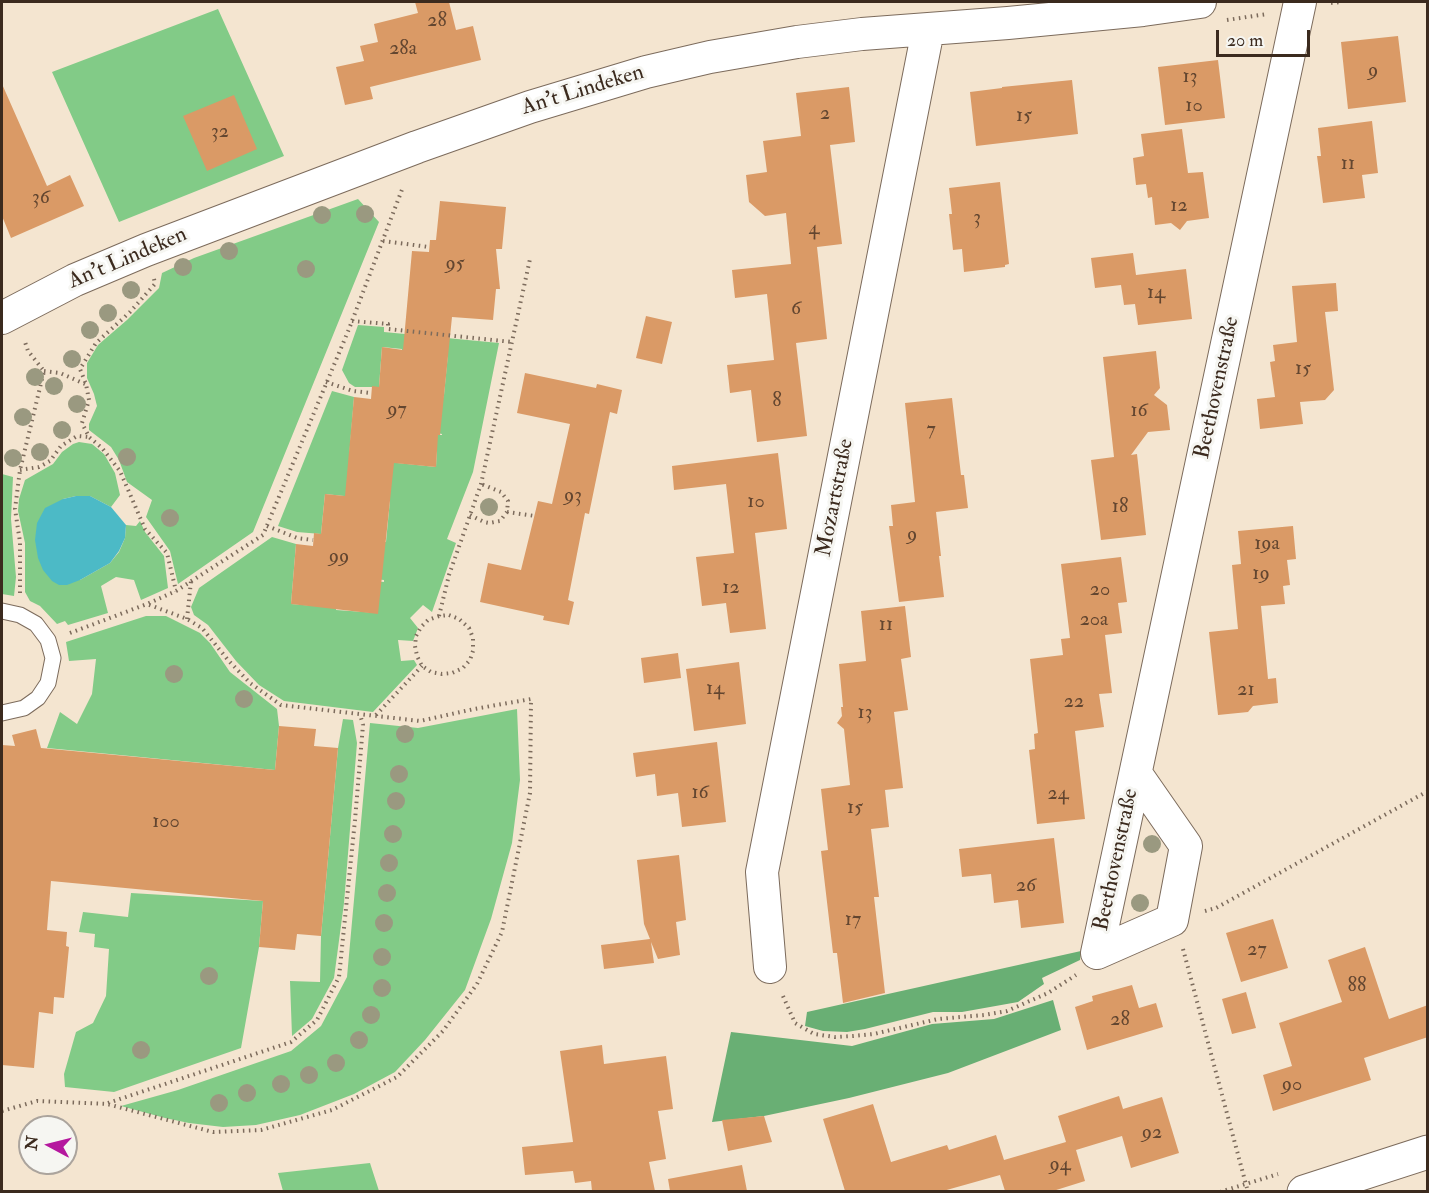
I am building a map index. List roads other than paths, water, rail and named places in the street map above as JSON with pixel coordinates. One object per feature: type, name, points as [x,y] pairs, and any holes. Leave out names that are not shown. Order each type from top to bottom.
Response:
[{"type":"street","name":"An't Lindeken","points":[[8,314],[75,280],[146,250],[417,147],[541,104],[646,72],[700,59],[797,42],[862,34],[1143,10],[1200,2]]},
{"type":"street","name":"Beethovenstraße","points":[[1136,774],[1186,846],[1172,920],[1097,953],[1300,2]]},
{"type":"street","name":"Mozartstraße","points":[[770,967],[762,872],[928,30]]},
{"type":"street","points":[[1304,1191],[1428,1152]]},
{"type":"lane","points":[[2,713],[24,708],[38,698],[48,683],[52,658],[48,640],[36,624],[20,615],[8,612]]},
{"type":"water","points":[[90,496],[111,507],[126,525],[125,538],[110,563],[80,580],[67,585],[59,585],[52,581],[43,570],[38,558],[35,540],[37,523],[45,508],[63,499]]}]
